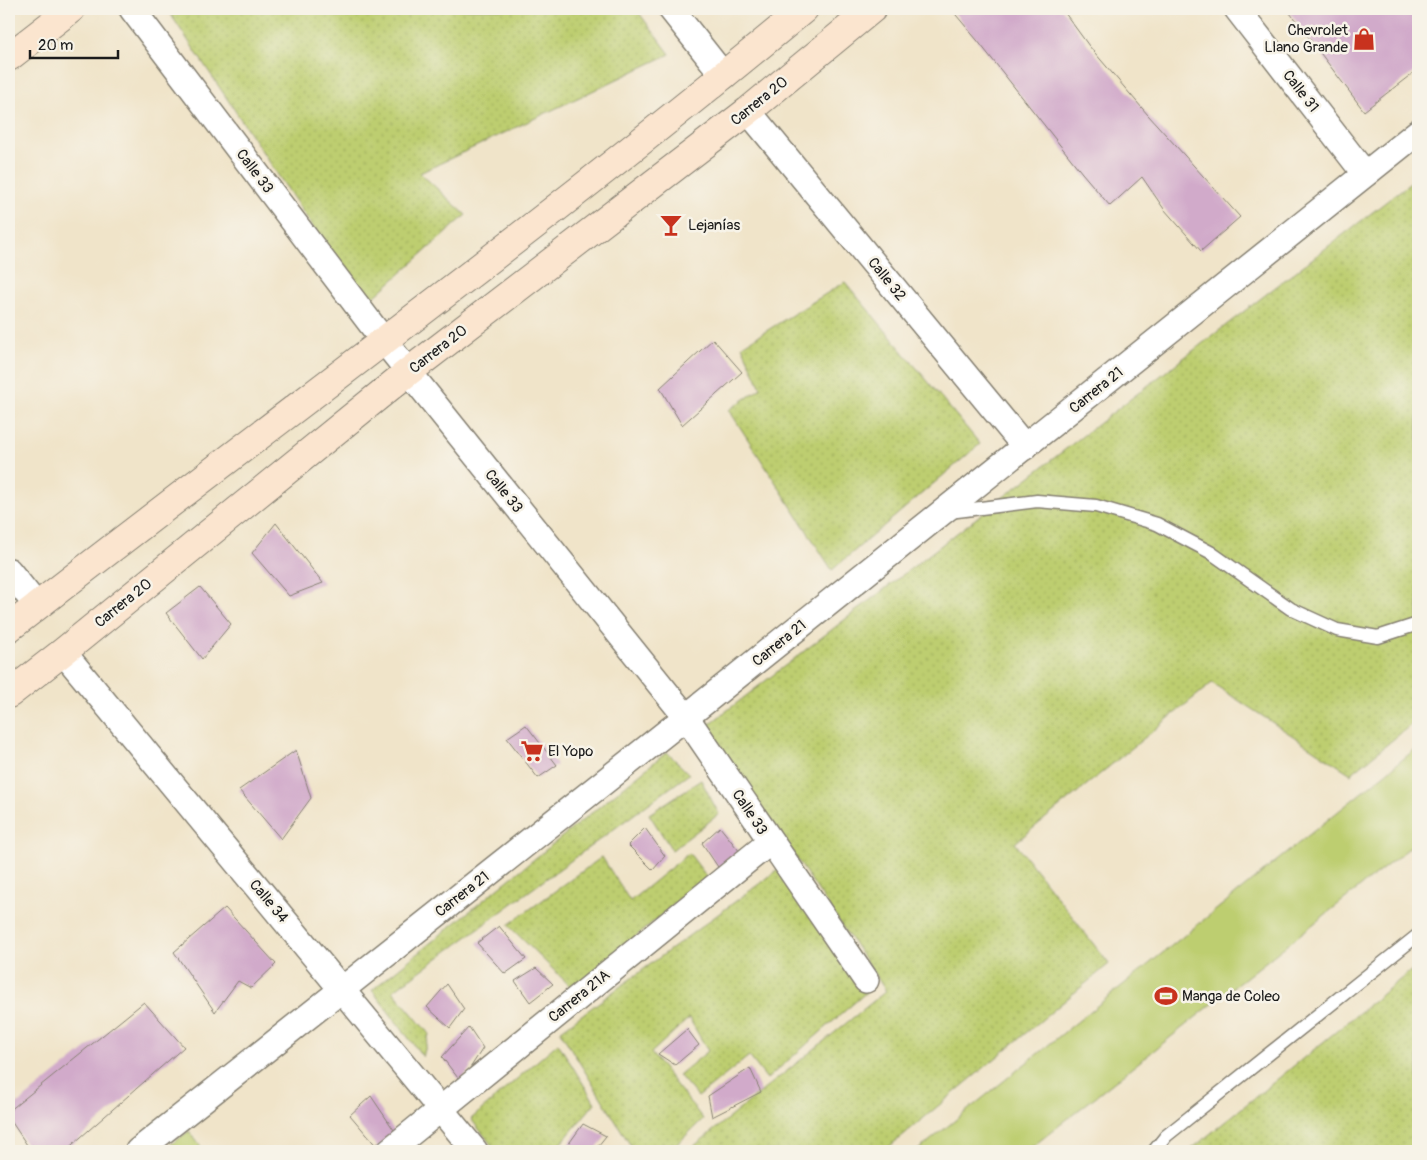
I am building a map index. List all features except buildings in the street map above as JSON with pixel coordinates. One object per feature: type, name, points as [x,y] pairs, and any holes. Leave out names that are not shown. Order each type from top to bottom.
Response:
[{"type":"main road","points":[[9,57],[71,9]]},
{"type":"main road","points":[[9,628],[384,341],[724,76],[804,9]]},
{"type":"main road","name":"Carrera 20","points":[[9,694],[408,372],[748,110],[872,9]]},
{"type":"street","name":"Calle 33","points":[[132,9],[408,372],[686,717],[866,980]]},
{"type":"street","points":[[671,9],[724,76]]},
{"type":"street","name":"Calle 31","points":[[1238,9],[1365,174]]},
{"type":"street","name":"Calle 32","points":[[748,110],[1025,447]]},
{"type":"street","name":"Carrera 21","points":[[138,1151],[686,717],[1418,132]]},
{"type":"street","points":[[9,571],[37,606]]},
{"type":"street","name":"Calle 34","points":[[62,652],[475,1151]]},
{"type":"street","name":"Carrera 21A","points":[[389,1151],[770,842]]},
{"type":"lane","points":[[943,512],[1037,501],[1096,506],[1157,524],[1210,552],[1291,609],[1337,630],[1378,637],[1418,624]]},
{"type":"lane","points":[[1154,1151],[1166,1136],[1418,935]]},
{"type":"green space","points":[[167,9],[636,9],[670,54],[420,173],[466,215],[365,305]]},
{"type":"green space","points":[[1418,177],[1418,719],[1351,774],[1212,683],[1015,843],[1109,964],[884,1151],[688,1151],[886,991],[707,726]]},
{"type":"green space","points":[[845,282],[980,444],[832,570],[729,410],[761,388],[742,346]]},
{"type":"green space","name":"Manga de Coleo","points":[[1418,747],[1418,841],[1027,1151],[917,1151]]},
{"type":"green space","points":[[667,752],[689,774],[393,991],[429,1034],[423,1057],[372,990]]},
{"type":"green space","points":[[701,780],[719,814],[672,850],[649,814]]},
{"type":"green space","points":[[689,853],[707,877],[573,989],[508,925],[602,857],[630,901]]},
{"type":"green space","points":[[782,867],[870,989],[767,1079],[749,1056],[698,1097],[679,1075],[708,1051],[689,1018],[651,1053],[703,1119],[670,1151],[634,1151],[560,1031]]},
{"type":"green space","points":[[1418,965],[1418,1151],[1189,1151]]},
{"type":"green space","points":[[558,1043],[595,1103],[558,1147],[561,1151],[496,1151],[471,1119]]},
{"type":"green space","points":[[189,1131],[204,1151],[162,1151]]},
{"type":"place","name":"Chevrolet Llano Grande","points":[[1364,39]]},
{"type":"place","name":"Lejanías","points":[[671,225]]},
{"type":"place","name":"El Yopo","points":[[532,751]]},
{"type":"place","name":"Manga de Coleo","points":[[1166,996]]}]
